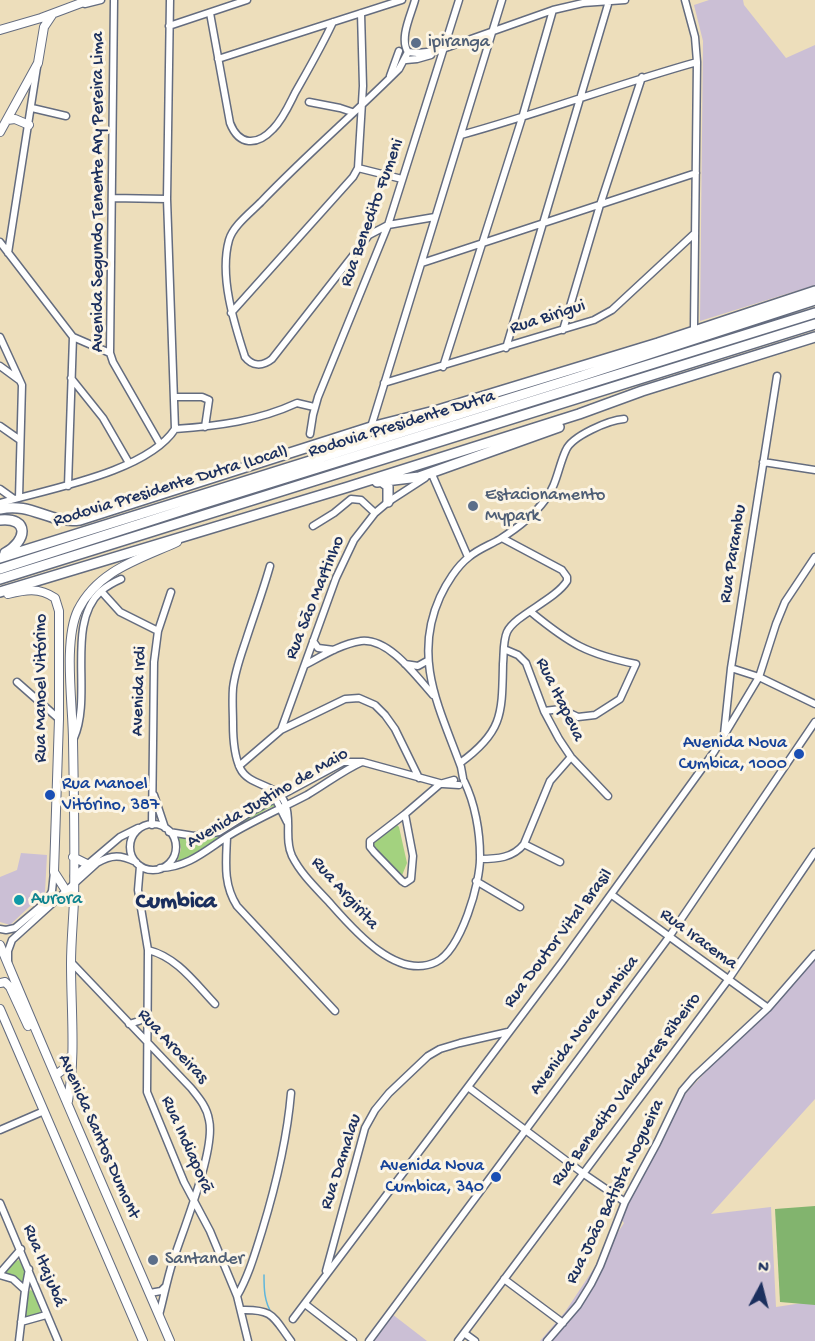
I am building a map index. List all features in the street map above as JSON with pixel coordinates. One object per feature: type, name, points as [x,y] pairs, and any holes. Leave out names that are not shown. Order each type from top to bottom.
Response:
[{"type":"highway","points":[[0,509],[21,507],[56,519],[80,520],[370,427],[438,410],[658,343],[815,291]]},
{"type":"highway","points":[[694,338],[815,300]]},
{"type":"highway","points":[[694,338],[714,337],[815,307]]},
{"type":"highway","name":"Rodovia Presidente Dutra","points":[[0,569],[815,314]]},
{"type":"highway","name":"Rodovia Presidente Dutra","points":[[0,579],[815,324]]},
{"type":"highway","name":"Rodovia Presidente Dutra (Local)","points":[[0,557],[572,379],[694,338]]},
{"type":"highway","points":[[0,593],[569,418],[642,391],[815,338]]},
{"type":"highway","points":[[773,350],[780,351],[815,343]]},
{"type":"highway","points":[[348,487],[432,473],[635,399],[642,391]]},
{"type":"highway","points":[[276,458],[341,442],[380,438]]},
{"type":"highway","points":[[381,481],[388,486],[388,502]]},
{"type":"highway","points":[[0,520],[16,522],[20,525],[22,534],[18,544],[0,557]]},
{"type":"main road","points":[[0,30],[51,15],[89,0]]},
{"type":"main road","points":[[0,132],[38,63],[42,32],[51,15]]},
{"type":"main road","points":[[31,21],[38,24],[42,32]]},
{"type":"main road","points":[[7,120],[20,120],[29,125]]},
{"type":"main road","name":"Rua Manoel Vitórino","points":[[68,1101],[72,1070],[71,962],[74,903],[71,640],[78,611],[85,598],[98,583],[114,570],[197,531]]},
{"type":"main road","name":"Rua Manoel Vitórino","points":[[0,593],[39,590],[55,598],[59,611],[59,719],[54,872]]},
{"type":"main road","points":[[73,857],[87,864]]},
{"type":"main road","points":[[54,872],[74,903]]},
{"type":"main road","name":"Avenida Santos Dumont","points":[[0,945],[43,1050],[68,1101],[170,1341]]},
{"type":"main road","points":[[0,983],[5,982],[10,987],[43,1050]]},
{"type":"main road","points":[[0,1009],[143,1341]]},
{"type":"main road","points":[[56,1075],[65,1068],[72,1053]]},
{"type":"street","points":[[80,3],[101,0]]},
{"type":"street","name":"Avenida Segundo Tenente Ary Pereira Lima","points":[[114,0],[111,353],[113,362],[160,444]]},
{"type":"street","points":[[170,0],[167,199],[169,301],[176,429]]},
{"type":"street","points":[[169,26],[247,0]]},
{"type":"street","points":[[218,59],[402,0]]},
{"type":"street","points":[[389,80],[416,0]]},
{"type":"street","name":"Rua Benedito Fumeni","points":[[310,434],[314,407],[388,225],[459,0]]},
{"type":"street","points":[[370,427],[502,0]]},
{"type":"street","points":[[406,60],[433,54],[444,48],[553,10],[583,3],[625,0]]},
{"type":"street","points":[[685,0],[695,37],[697,62],[694,327]]},
{"type":"street","points":[[506,348],[609,1]]},
{"type":"street","points":[[443,367],[484,242],[553,10]]},
{"type":"street","points":[[210,13],[226,106],[234,133],[239,138],[255,141],[272,131],[278,123],[333,22]]},
{"type":"street","points":[[231,313],[353,177],[358,168],[363,103],[361,13]]},
{"type":"street","points":[[405,35],[405,46],[408,52],[406,60],[389,80],[352,112],[232,232],[227,249],[227,273],[231,313],[244,357],[253,364],[267,363],[369,235],[388,225],[435,217]]},
{"type":"street","points":[[399,51],[406,60]]},
{"type":"street","points":[[408,52],[437,51]]},
{"type":"street","points":[[461,135],[522,118],[642,77],[697,62]]},
{"type":"street","points":[[8,253],[38,63]]},
{"type":"street","points":[[563,330],[600,205],[642,77]]},
{"type":"street","points":[[309,102],[352,112]]},
{"type":"street","points":[[32,108],[66,116]]},
{"type":"street","points":[[358,168],[402,179]]},
{"type":"street","points":[[422,263],[696,173]]},
{"type":"street","points":[[112,198],[167,199]]},
{"type":"street","name":"Rua Birigui","points":[[384,383],[594,320],[612,310],[695,233]]},
{"type":"street","points":[[0,242],[73,337],[111,353]]},
{"type":"street","points":[[68,486],[73,337]]},
{"type":"street","points":[[0,352],[2,340]]},
{"type":"street","points":[[2,340],[20,381],[20,440],[16,499]]},
{"type":"street","points":[[0,366],[20,381]]},
{"type":"street","name":"Rua Parambu","points":[[723,738],[731,668],[777,376]]},
{"type":"street","points":[[71,378],[103,418],[129,463]]},
{"type":"street","points":[[174,397],[202,397],[209,400],[206,427]]},
{"type":"street","points":[[0,503],[68,486],[129,463],[160,444],[176,429],[206,427],[264,416],[297,402],[314,407]]},
{"type":"street","points":[[363,762],[440,784],[460,781],[461,765],[435,697],[427,661],[430,626],[437,603],[448,582],[468,557],[502,538],[530,516],[544,501],[554,484],[566,448],[572,442],[604,424],[624,419]]},
{"type":"street","points":[[0,426],[20,440]]},
{"type":"street","points":[[763,462],[815,470]]},
{"type":"street","points":[[432,473],[468,557]]},
{"type":"street","name":"Rua São Martinho","points":[[281,730],[344,558],[358,534],[375,513],[388,502],[432,473]]},
{"type":"street","points":[[0,489],[16,499]]},
{"type":"street","points":[[313,526],[351,499],[361,500],[375,513]]},
{"type":"street","points":[[461,765],[490,736],[498,723],[503,702],[504,649],[508,631],[512,625],[565,584],[567,577],[562,570],[502,538]]},
{"type":"street","name":"Rua Doutor Vital Brasil","points":[[293,1319],[612,895],[723,738],[759,677],[780,612],[815,557]]},
{"type":"street","points":[[270,566],[234,680],[233,739],[239,766],[245,775],[277,791],[279,797]]},
{"type":"street","points":[[73,738],[82,713],[83,631],[91,604],[100,591],[121,579]]},
{"type":"street","points":[[100,591],[120,612],[158,631]]},
{"type":"street","name":"Avenida Irdi","points":[[152,825],[153,685],[158,631],[171,592]]},
{"type":"street","points":[[531,612],[565,639],[583,649],[606,658],[636,664],[620,699],[595,716],[578,717],[561,709],[544,711]]},
{"type":"street","points":[[304,666],[335,650],[363,641],[377,643],[388,649],[435,697]]},
{"type":"street","points":[[313,642],[318,648],[335,650]]},
{"type":"street","name":"Rua Itapeva","points":[[504,649],[518,655],[528,666],[544,711],[571,757],[608,796]]},
{"type":"street","points":[[404,664],[418,666],[427,661]]},
{"type":"street","points":[[731,668],[759,677],[815,704]]},
{"type":"street","points":[[419,679],[430,677]]},
{"type":"street","points":[[17,682],[59,719]]},
{"type":"street","points":[[239,766],[281,730],[345,699],[359,698],[375,705],[385,715],[419,778]]},
{"type":"street","name":"Avenida Nova Cumbica","points":[[369,1341],[669,938],[815,722]]},
{"type":"street","points":[[480,859],[493,859],[513,854],[524,844],[550,781],[571,757]]},
{"type":"street","name":"Avenida Justino de Maio","points":[[167,830],[194,836],[219,832],[337,764],[350,760],[363,762]]},
{"type":"street","name":"Avenida Justino de Maio","points":[[160,868],[184,865],[227,837],[307,795],[344,771],[363,762]]},
{"type":"street","points":[[407,774],[412,764]]},
{"type":"street","name":"Rua Argirita","points":[[279,797],[287,822],[290,850],[300,868],[357,934],[374,948],[394,960],[420,965],[437,962],[456,939],[464,923],[476,881],[480,859],[475,815],[470,798],[460,781]]},
{"type":"street","points":[[405,814],[413,866],[409,881],[403,883],[374,852],[369,844],[371,838],[405,814],[440,784]]},
{"type":"street","name":"Avenida Irdi","points":[[153,793],[167,830]]},
{"type":"street","points":[[8,963],[8,951],[12,940],[74,886],[88,870],[106,858],[119,856],[152,869],[160,868],[170,862],[175,849],[174,840],[167,830],[152,825],[142,827],[126,833],[74,876]]},
{"type":"street","points":[[138,864],[131,855],[130,842],[133,835],[142,827]]},
{"type":"street","points":[[227,837],[226,879],[230,894],[237,906],[335,1011]]},
{"type":"street","points":[[524,844],[560,862]]},
{"type":"street","points":[[210,849],[226,855]]},
{"type":"street","name":"Rua Benedito Valadares Ribeiro","points":[[458,1341],[728,980],[815,852]]},
{"type":"street","name":"Rua Indiaporã","points":[[138,864],[138,880],[148,950],[147,1092],[184,1182],[210,1231],[237,1296],[248,1341]]},
{"type":"street","points":[[138,880],[152,869]]},
{"type":"street","name":"Rua Manoel Vitórino","points":[[0,929],[15,928],[46,901],[52,891],[54,872]]},
{"type":"street","points":[[476,881],[520,907]]},
{"type":"street","name":"Rua Iracema","points":[[612,895],[768,1008]]},
{"type":"street","points":[[148,950],[157,952],[174,962],[215,1004]]},
{"type":"street","name":"Rua João Batista Nogueira","points":[[547,1341],[591,1284],[625,1202],[657,1143],[677,1099],[687,1084],[768,1008],[815,954]]},
{"type":"street","name":"Rua Aroeiras","points":[[71,962],[191,1088],[207,1111],[210,1121],[210,1134],[200,1179],[159,1315]]},
{"type":"street","points":[[71,978],[87,978]]},
{"type":"street","points":[[129,1024],[139,1022],[147,1012]]},
{"type":"street","name":"Rua Damalau","points":[[325,1276],[365,1128],[375,1110],[389,1093],[434,1052],[460,1043],[509,1032]]},
{"type":"street","points":[[468,1087],[525,1131],[625,1202]]},
{"type":"street","points":[[237,1296],[250,1270],[280,1171],[291,1094]]},
{"type":"street","points":[[0,1130],[44,1111]]},
{"type":"street","points":[[184,1182],[191,1183],[200,1179]]},
{"type":"street","name":"Rua Itajubá","points":[[0,1203],[58,1341]]},
{"type":"street","points":[[21,1249],[0,1274],[13,1279],[25,1290]]},
{"type":"street","points":[[19,1341],[29,1269]]},
{"type":"street","points":[[504,1279],[563,1323]]},
{"type":"street","points":[[150,1293],[161,1291],[166,1286]]},
{"type":"street","points":[[304,1304],[353,1341]]},
{"type":"street","points":[[241,1310],[258,1310],[269,1313],[291,1341]]},
{"type":"street","points":[[21,1322],[46,1315]]},
{"type":"street","points":[[464,1333],[475,1341]]},
{"type":"shaded area","points":[[709,0],[743,0],[744,5],[786,58],[815,45],[815,285],[700,321],[703,41],[694,5]]},
{"type":"shaded area","points":[[21,853],[47,855],[45,892],[10,925],[0,922],[0,877],[17,870]]},
{"type":"shaded area","points":[[815,955],[815,1099],[711,1214],[771,1207],[776,1307],[815,1301],[815,1341],[540,1341],[565,1312],[624,1223],[620,1218],[686,1093]]},
{"type":"shaded area","points":[[392,1314],[427,1341],[374,1341]]},
{"type":"green space","points":[[276,801],[277,805],[177,863],[181,849],[178,836],[192,839],[216,837]]},
{"type":"green space","points":[[397,825],[407,863],[401,878],[372,843]]},
{"type":"green space","points":[[815,1206],[815,1305],[780,1302],[775,1209]]},
{"type":"green space","points":[[19,1260],[25,1272],[22,1283],[4,1273]]},
{"type":"green space","points":[[30,1290],[33,1291],[42,1315],[24,1320],[27,1297]]},
{"type":"waterway","points":[[264,1275],[266,1300],[272,1314]]},
{"type":"place","name":"ipiranga","points":[[416,43]]},
{"type":"place","name":"Estacionamento Mypark","points":[[473,506]]},
{"type":"place","name":"Avenida Nova Cumbica, 1000","points":[[799,754]]},
{"type":"place","name":"Rua Manoel Vitórino, 387","points":[[50,795]]},
{"type":"place","name":"Aurora","points":[[19,900]]},
{"type":"place","name":"Avenida Nova Cumbica, 340","points":[[496,1177]]},
{"type":"place","name":"Santander","points":[[153,1260]]},
{"type":"district","name":"Cumbica","points":[[176,903]]}]
